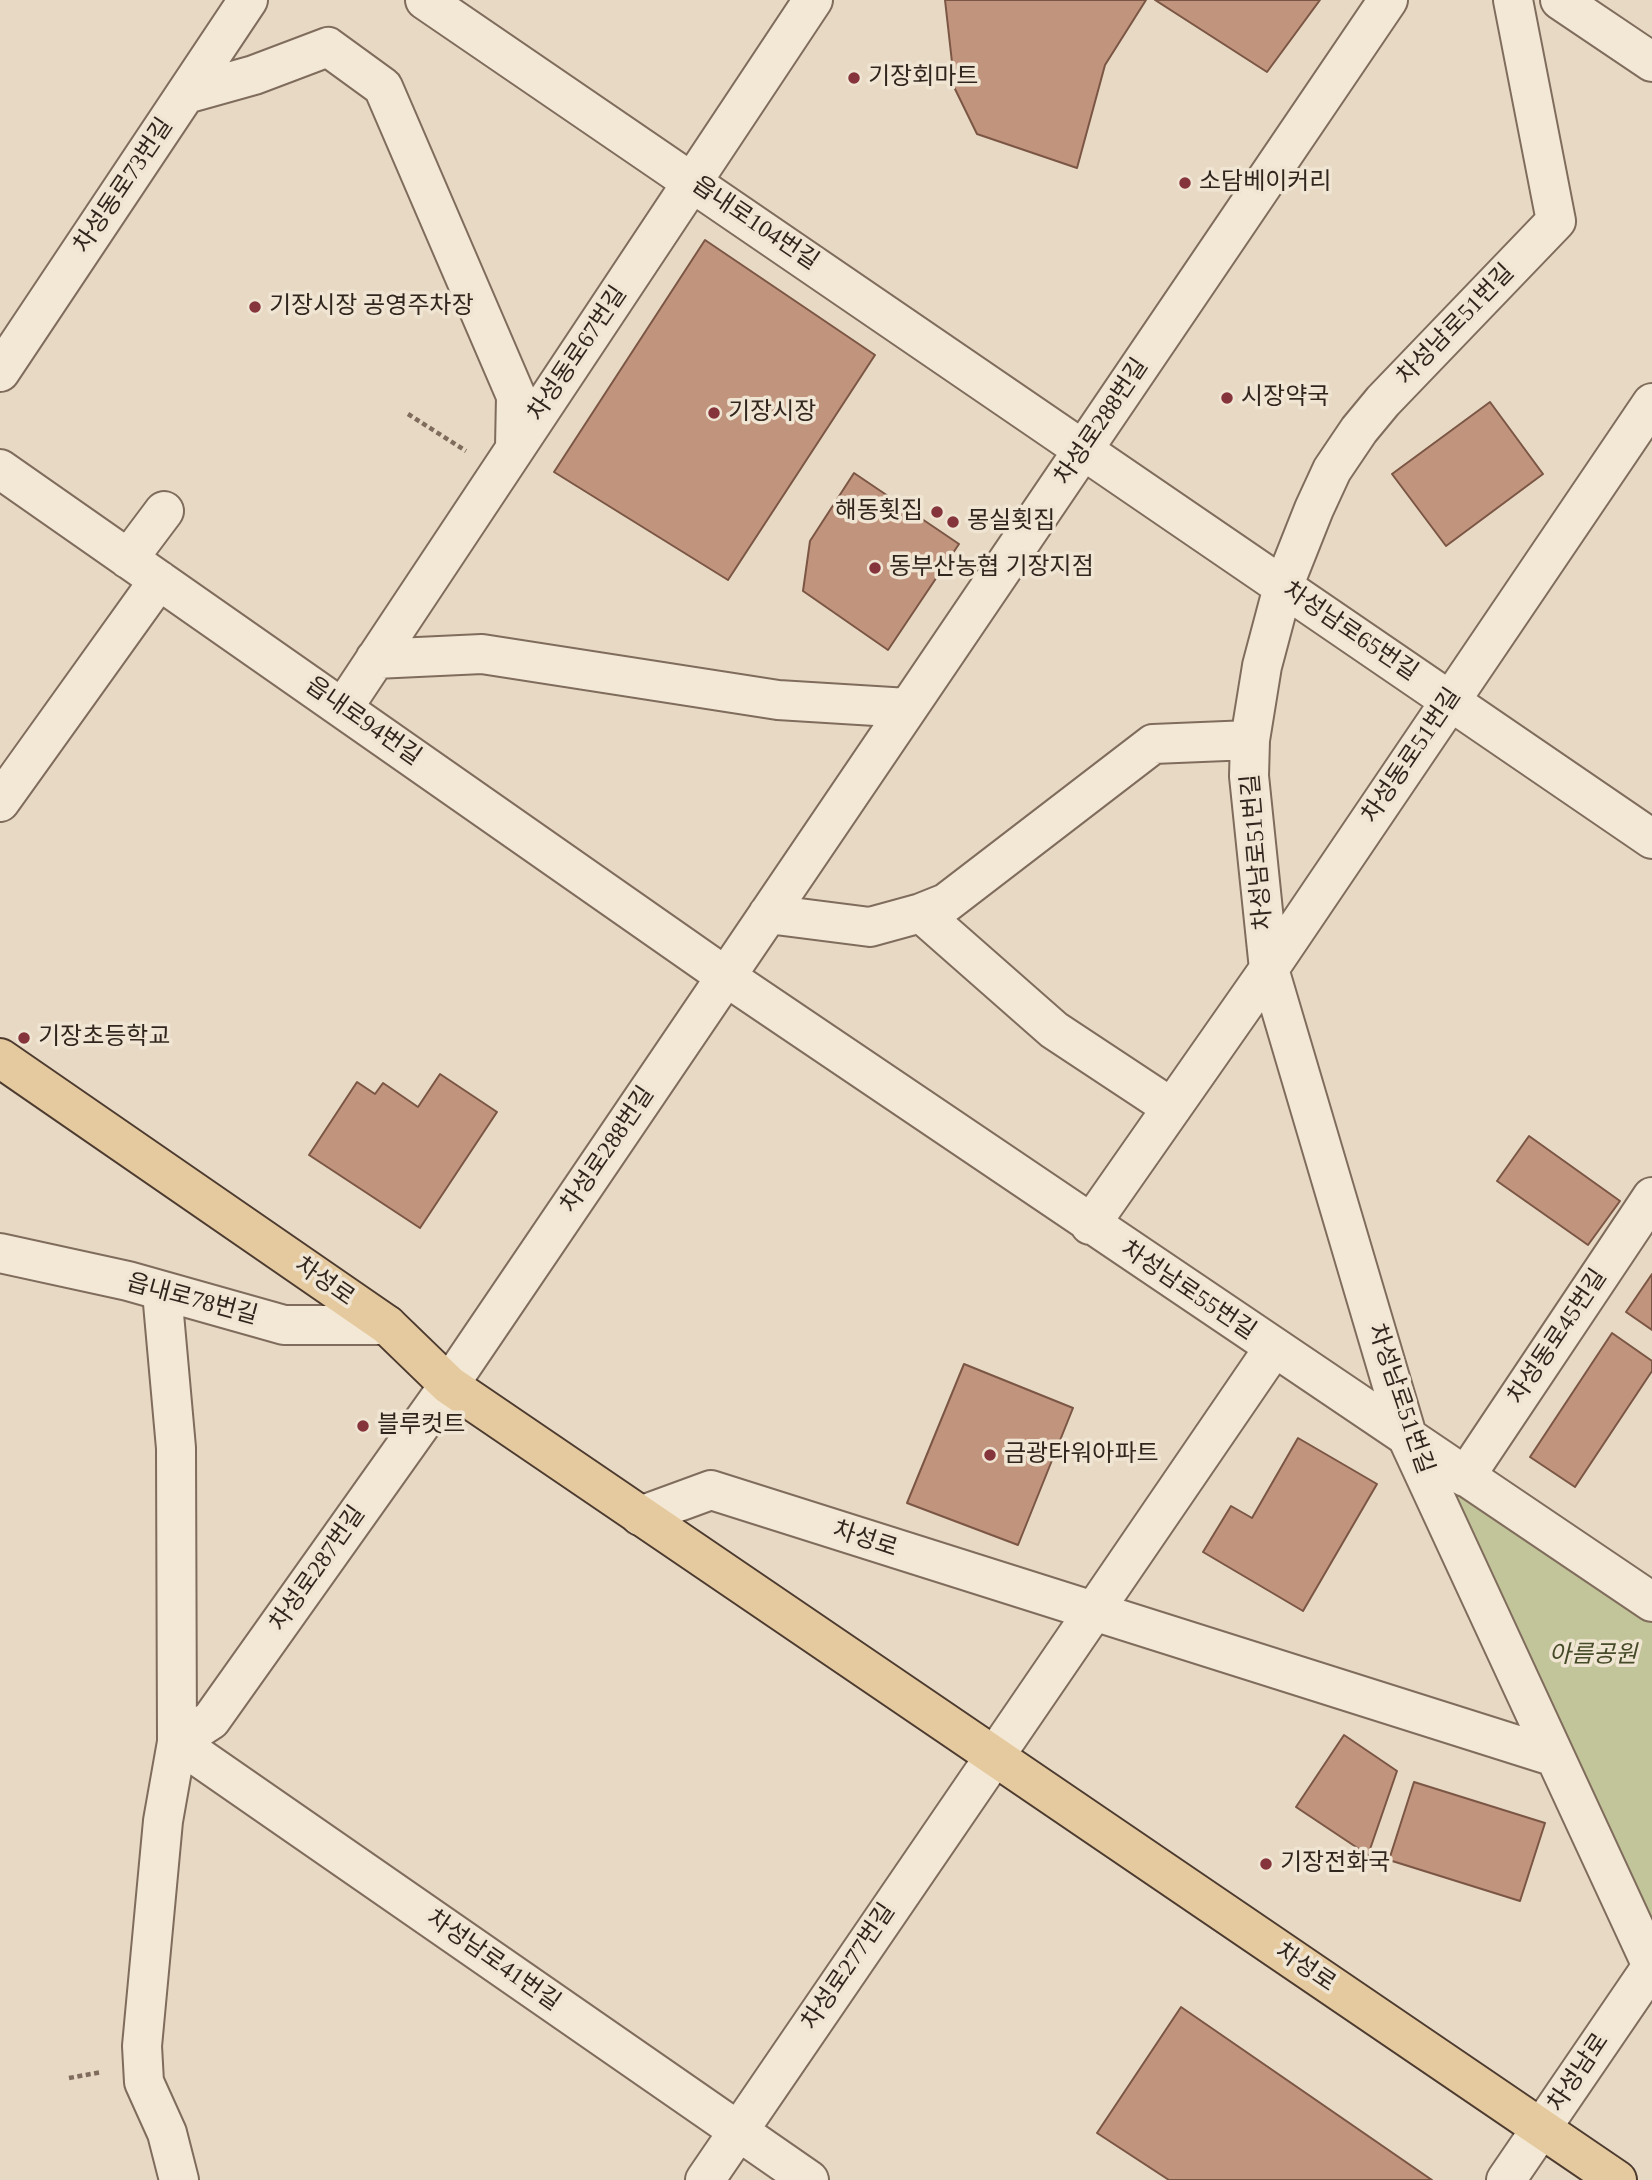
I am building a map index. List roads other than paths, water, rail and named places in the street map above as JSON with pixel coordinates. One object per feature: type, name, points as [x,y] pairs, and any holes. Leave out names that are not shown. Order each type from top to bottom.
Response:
[{"type":"main road","name":"차성로","points":[[0,1058],[387,1325],[449,1385],[1617,2180]]},
{"type":"street","name":"차성동로73번길","points":[[0,372],[248,0]]},
{"type":"street","name":"읍내로104번길","points":[[425,0],[1083,450]]},
{"type":"street","name":"차성동로67번길","points":[[343,708],[375,659],[483,517],[507,460],[813,0]]},
{"type":"street","name":"차성로288번길","points":[[449,1385],[1388,0]]},
{"type":"street","name":"차성남로51번길","points":[[1513,0],[1556,221],[1359,430],[1332,470],[1283,587],[1262,666],[1250,740],[1249,776],[1269,969],[1408,1439],[1652,1966]]},
{"type":"street","points":[[1560,0],[1652,62]]},
{"type":"street","points":[[186,94],[254,75],[328,47],[383,87],[516,396],[507,460]]},
{"type":"street","name":"차성동로51번길","points":[[1090,1224],[1269,969],[1652,403]]},
{"type":"street","name":"차성남로65번길","points":[[1083,450],[1652,839]]},
{"type":"street","name":"읍내로94번길","points":[[0,469],[726,976]]},
{"type":"street","points":[[0,802],[144,569],[164,511]]},
{"type":"street","points":[[375,659],[482,654],[779,700],[908,708]]},
{"type":"street","points":[[768,914],[870,928],[921,913],[946,903],[1153,744],[1250,740]]},
{"type":"street","points":[[921,913],[1054,1030],[1172,1108]]},
{"type":"street","name":"차성남로55번길","points":[[726,976],[1273,1349],[1652,1602]]},
{"type":"street","name":"차성동로45번길","points":[[1465,1477],[1652,1197]]},
{"type":"street","name":"읍내로78번길","points":[[0,1253],[128,1281],[284,1325],[387,1325]]},
{"type":"street","points":[[162,1292],[176,1448],[177,1742],[163,1821],[142,2046],[144,2081],[167,2133],[179,2180]]},
{"type":"street","points":[[993,1755],[1273,1349]]},
{"type":"street","name":"차성로287번길","points":[[177,1742],[211,1720],[449,1385]]},
{"type":"street","name":"차성로","points":[[640,1516],[711,1490],[1091,1613]]},
{"type":"street","points":[[1091,1613],[1555,1757]]},
{"type":"street","name":"차성남로41번길","points":[[177,1742],[809,2180]]},
{"type":"street","name":"차성로277번길","points":[[705,2180],[993,1755]]},
{"type":"street","name":"차성남로","points":[[1506,2180],[1652,1966]]},
{"type":"place","name":"기장회마트","points":[[854,78]]},
{"type":"place","name":"소담베이커리","points":[[1185,183]]},
{"type":"place","name":"기장시장 공영주차장","points":[[255,307]]},
{"type":"place","name":"시장약국","points":[[1227,398]]},
{"type":"place","name":"기장시장","points":[[714,413]]},
{"type":"place","name":"해동횟집","points":[[937,512]]},
{"type":"place","name":"몽실횟집","points":[[953,522]]},
{"type":"place","name":"동부산농협 기장지점","points":[[875,568]]},
{"type":"place","name":"기장초등학교","points":[[24,1038]]},
{"type":"place","name":"블루컷트","points":[[363,1426]]},
{"type":"place","name":"금광타워아파트","points":[[990,1455]]},
{"type":"place","name":"기장전화국","points":[[1266,1864]]},
{"type":"park label","name":"아름공원","points":[[1593,1656]]}]
